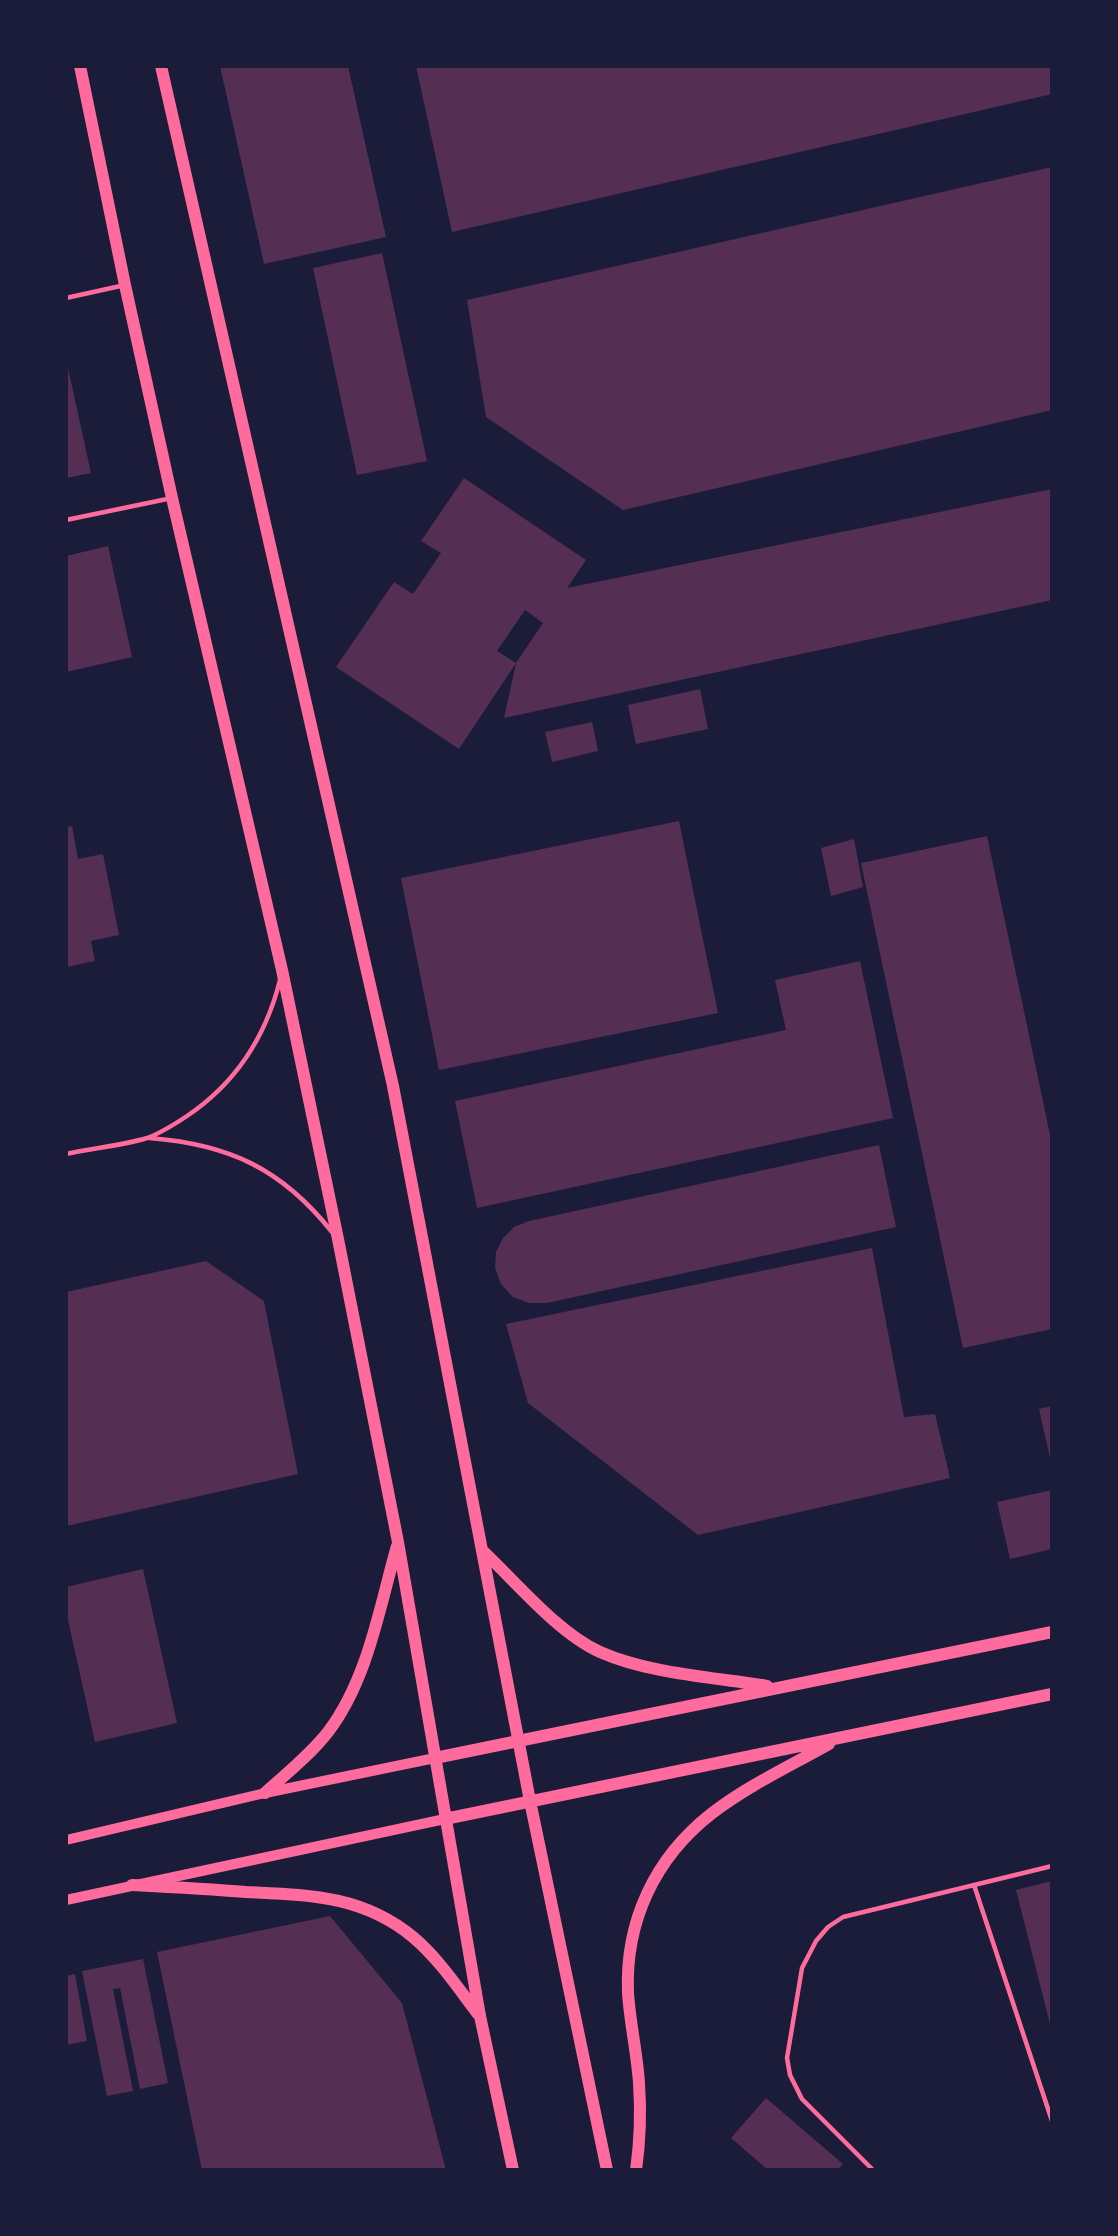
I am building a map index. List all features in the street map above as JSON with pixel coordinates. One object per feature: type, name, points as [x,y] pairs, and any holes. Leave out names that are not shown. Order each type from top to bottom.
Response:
[{"type":"main road","points":[[80,66],[125,285],[282,970],[338,1239],[399,1542],[480,2016],[513,2170]]},
{"type":"main road","points":[[161,66],[393,1086],[530,1802],[607,2170]]},
{"type":"main road","points":[[265,1793],[308,1754],[327,1734],[343,1711],[357,1684],[399,1542]]},
{"type":"main road","points":[[481,1549],[566,1631],[599,1652],[658,1669],[774,1687]]},
{"type":"main road","points":[[435,1758],[1052,1632]]},
{"type":"main road","points":[[445,1819],[1052,1694]]},
{"type":"main road","points":[[636,2170],[639,2085],[628,1994],[628,1962],[633,1931],[643,1900],[657,1872],[669,1856],[682,1840],[711,1814],[745,1791],[840,1737]]},
{"type":"main road","points":[[132,1885],[327,1897],[355,1904],[381,1916],[414,1938],[441,1966],[480,2016]]},
{"type":"street","points":[[66,1840],[265,1793],[435,1758]]},
{"type":"street","points":[[66,1900],[445,1819]]},
{"type":"lane","points":[[66,298],[125,285]]},
{"type":"lane","points":[[66,520],[172,498]]},
{"type":"lane","points":[[147,1138],[202,1106],[233,1076],[263,1032],[275,1002],[282,970]]},
{"type":"lane","points":[[66,1154],[147,1138],[184,1140],[221,1150],[255,1164],[286,1185],[314,1209],[338,1239]]},
{"type":"lane","points":[[873,2170],[802,2099],[790,2075],[788,2058],[802,1968],[816,1941],[828,1927],[843,1917],[1052,1866]]},
{"type":"lane","points":[[974,1885],[1052,2121]]},
{"type":"building","points":[[220,66],[348,66],[386,237],[264,264]]},
{"type":"building","points":[[416,66],[1052,66],[1052,94],[452,232]]},
{"type":"building","points":[[1052,167],[1052,410],[623,510],[486,417],[467,300]]},
{"type":"building","points":[[382,253],[427,461],[357,475],[313,268]]},
{"type":"building","points":[[66,359],[91,473],[66,478]]},
{"type":"building","points":[[464,478],[586,560],[567,588],[1052,489],[1052,600],[504,718],[516,663],[459,749],[336,667],[394,582],[413,594],[441,553],[421,541]],"holes":[[[525,610],[543,623],[516,663],[497,651]]]},
{"type":"building","points":[[108,546],[132,657],[66,672],[66,556]]},
{"type":"building","points":[[700,689],[708,729],[636,744],[628,705]]},
{"type":"building","points":[[592,722],[598,751],[552,762],[545,732]]},
{"type":"building","points":[[679,821],[718,1013],[439,1070],[401,878]]},
{"type":"building","points":[[72,826],[78,859],[103,854],[119,935],[91,941],[95,961],[66,967],[66,827]]},
{"type":"building","points":[[987,836],[1052,1144],[1052,1329],[963,1348],[861,863]]},
{"type":"building","points":[[854,839],[863,887],[831,896],[821,848]]},
{"type":"building","points":[[860,961],[893,1118],[477,1208],[455,1101],[786,1030],[775,980]]},
{"type":"building","points":[[879,1145],[896,1227],[547,1303],[529,1303],[513,1297],[501,1284],[495,1268],[496,1252],[503,1238],[514,1227],[529,1221]]},
{"type":"building","points":[[872,1248],[904,1417],[935,1414],[950,1478],[698,1535],[528,1403],[506,1324]]},
{"type":"building","points":[[206,1261],[264,1301],[298,1474],[66,1526],[66,1292]]},
{"type":"building","points":[[1052,1406],[1052,1461],[1051,1462],[1039,1409]]},
{"type":"building","points":[[1052,1490],[1052,1549],[1010,1559],[997,1502]]},
{"type":"building","points":[[143,1569],[177,1723],[95,1742],[66,1611],[66,1587]]},
{"type":"building","points":[[1052,1881],[1052,2028],[1051,2028],[1016,1890]]},
{"type":"building","points":[[330,1916],[402,2003],[446,2170],[202,2170],[157,1952]]},
{"type":"building","points":[[143,1959],[168,2083],[140,2089],[120,1988],[113,1989],[133,2091],[107,2096],[82,1971]]},
{"type":"building","points":[[75,1974],[87,2041],[66,2045],[66,1976]]},
{"type":"building","points":[[766,2098],[843,2164],[838,2170],[768,2170],[731,2138]]}]
